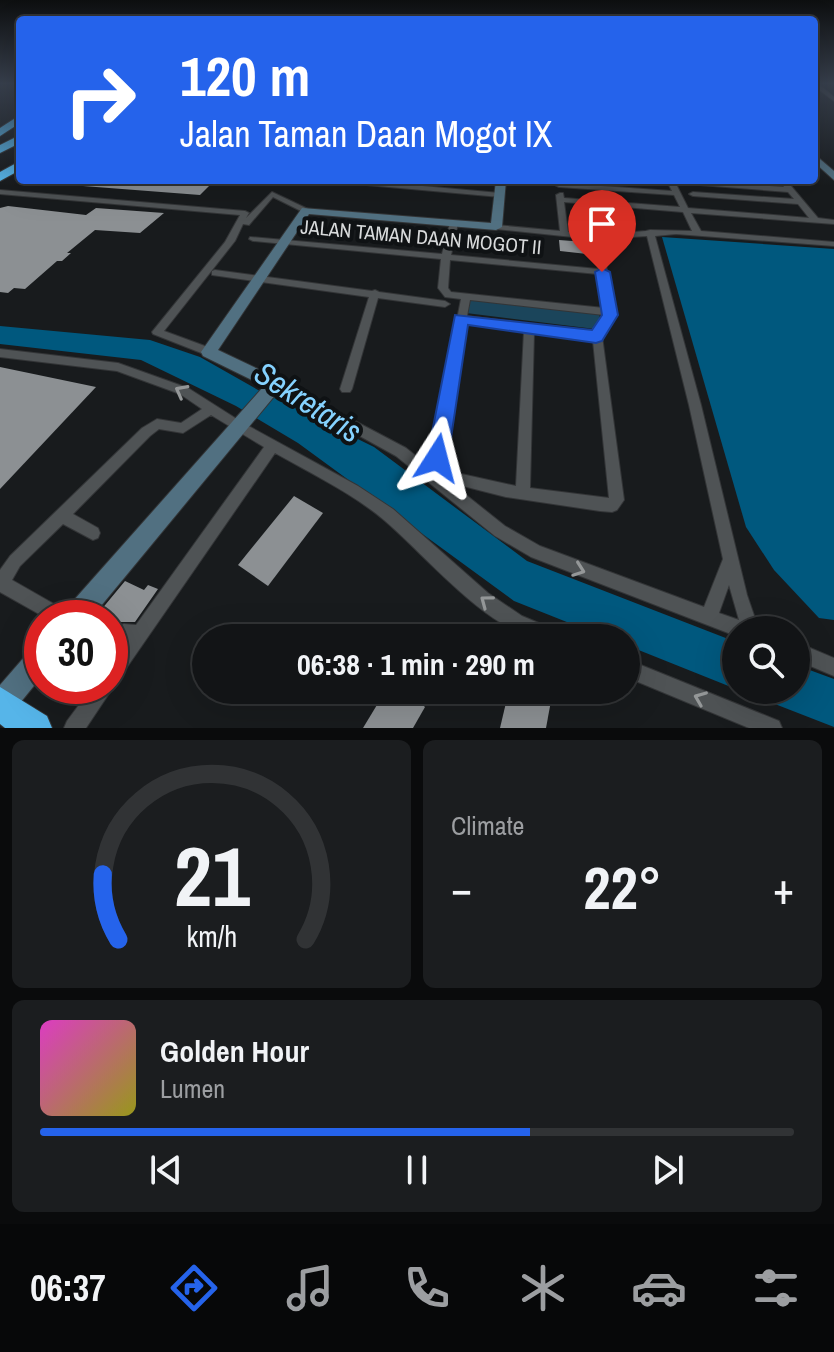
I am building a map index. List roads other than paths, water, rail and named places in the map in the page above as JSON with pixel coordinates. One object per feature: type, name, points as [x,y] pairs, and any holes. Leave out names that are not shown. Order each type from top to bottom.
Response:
[{"type":"highway","points":[[0,143],[16,126]]},
{"type":"highway","points":[[0,704],[35,728]]},
{"type":"street","points":[[818,161],[834,177]]},
{"type":"street","points":[[376,184],[500,195]]},
{"type":"street","points":[[440,190],[442,184]]},
{"type":"street","points":[[496,227],[501,184]]},
{"type":"street","points":[[559,184],[564,234]]},
{"type":"street","points":[[571,184],[677,193]]},
{"type":"street","points":[[672,184],[697,232]]},
{"type":"street","points":[[688,184],[701,211]]},
{"type":"street","points":[[722,184],[791,190]]},
{"type":"street","points":[[786,184],[816,221]]},
{"type":"street","points":[[0,191],[244,212],[246,215],[229,242]]},
{"type":"street","points":[[693,194],[801,202]]},
{"type":"street","points":[[82,198],[251,207],[269,196]]},
{"type":"street","points":[[269,196],[306,210],[596,237],[697,232],[834,244]]},
{"type":"street","points":[[269,196],[157,332],[209,352],[401,452],[500,531],[525,547],[722,622]]},
{"type":"street","points":[[561,200],[834,222]]},
{"type":"street","points":[[209,352],[306,210]]},
{"type":"street","points":[[446,299],[443,288],[446,257],[454,223]]},
{"type":"street","points":[[650,232],[689,377],[730,559],[747,616]]},
{"type":"street","points":[[466,297],[437,458],[452,477],[523,493],[612,505],[617,500],[597,338],[610,312],[596,237]]},
{"type":"street","name":"JALAN TAMAN DAAN MOGOT II","points":[[253,239],[602,272]]},
{"type":"street","points":[[215,273],[375,293],[446,299],[466,297],[610,312]]},
{"type":"street","points":[[346,389],[375,293]]},
{"type":"street","points":[[461,319],[597,338]]},
{"type":"street","points":[[523,493],[529,327]]},
{"type":"street","points":[[0,353],[135,371],[184,391],[211,409],[242,423],[388,514],[482,599],[521,624]]},
{"type":"street","points":[[90,600],[272,387]]},
{"type":"street","points":[[31,600],[1,583],[15,561],[146,432],[157,424],[183,428],[211,409]]},
{"type":"street","points":[[128,641],[273,445]]},
{"type":"street","points":[[63,516],[93,533]]},
{"type":"street","points":[[709,617],[730,559]]},
{"type":"street","points":[[810,657],[834,667]]},
{"type":"street","points":[[640,674],[772,728]]},
{"type":"street","points":[[0,704],[24,677]]},
{"type":"street","points":[[74,728],[91,704]]},
{"type":"water label","name":"Sekretaris","points":[[308,402]]}]
